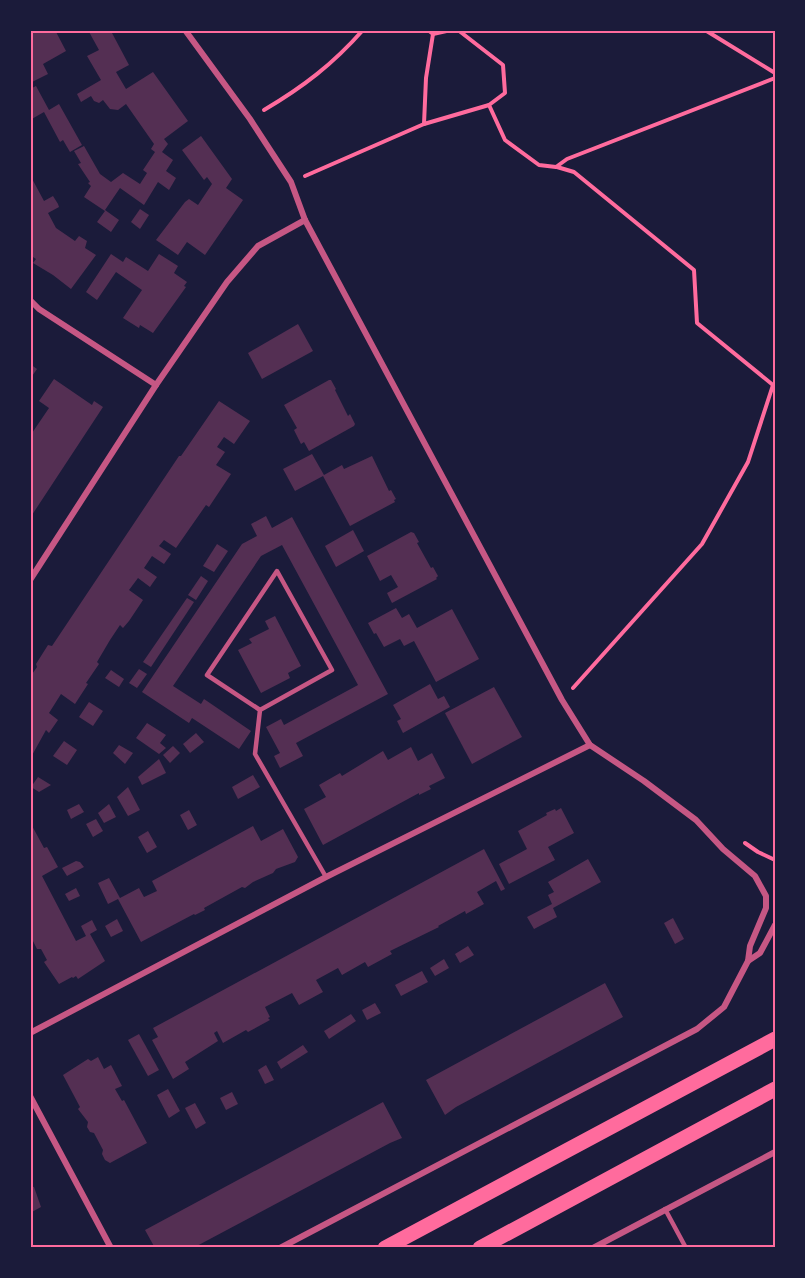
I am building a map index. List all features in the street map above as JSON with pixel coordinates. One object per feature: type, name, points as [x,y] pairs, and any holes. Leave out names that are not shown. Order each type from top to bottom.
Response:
[{"type":"main road","points":[[385,1248],[775,1039]]},
{"type":"main road","points":[[480,1248],[775,1089]]},
{"type":"street","points":[[185,30],[250,119],[291,182],[305,220],[562,700],[590,745],[644,781],[696,820],[723,849],[755,876],[766,896],[766,909],[750,946],[748,961],[724,1006],[697,1029],[280,1248]]},
{"type":"street","points":[[30,580],[156,385],[227,282],[258,246],[305,220]]},
{"type":"street","points":[[30,300],[39,309],[156,385]]},
{"type":"street","points":[[30,1033],[326,877],[590,745]]},
{"type":"street","points":[[748,961],[760,952],[775,925]]},
{"type":"street","points":[[30,1096],[111,1248]]},
{"type":"street","points":[[593,1248],[775,1152]]},
{"type":"lane","points":[[277,571],[332,670],[260,710],[207,675],[277,571]]},
{"type":"lane","points":[[260,710],[255,754],[326,877]]},
{"type":"lane","points":[[665,1209],[686,1248]]},
{"type":"path","points":[[250,119],[296,92],[339,57],[363,30]]},
{"type":"path","points":[[428,30],[433,34]]},
{"type":"path","points":[[433,34],[451,30]]},
{"type":"path","points":[[291,182],[424,124],[489,105],[505,93],[503,65],[458,30]]},
{"type":"path","points":[[705,30],[775,73]]},
{"type":"path","points":[[424,124],[426,78],[433,34]]},
{"type":"path","points":[[556,167],[567,159],[775,78]]},
{"type":"path","points":[[489,105],[504,140],[539,165],[574,172],[694,270],[697,323],[774,384],[748,462],[702,544],[562,700]]},
{"type":"path","points":[[768,858],[775,860]]},
{"type":"building","points":[[30,30],[55,30],[66,51],[43,64],[48,74],[30,83]]},
{"type":"building","points":[[88,30],[118,30],[112,33],[129,65],[116,72],[126,89],[153,72],[188,121],[164,139],[168,144],[162,152],[173,160],[166,171],[176,178],[169,190],[158,182],[144,205],[120,188],[105,210],[119,220],[111,232],[97,222],[105,211],[84,197],[91,186],[78,164],[81,163],[74,151],[84,146],[100,174],[111,182],[123,173],[140,184],[147,173],[143,170],[155,152],[151,149],[154,144],[126,104],[118,110],[110,109],[103,100],[99,103],[91,96],[81,102],[77,94],[101,80],[87,56],[99,50]]},
{"type":"building","points":[[36,86],[49,110],[59,104],[82,145],[70,152],[63,140],[60,142],[44,112],[30,120],[30,89]]},
{"type":"building","points":[[201,136],[232,179],[226,188],[243,200],[205,255],[187,242],[178,255],[156,240],[185,202],[189,199],[198,205],[212,184],[207,177],[204,180],[182,150]]},
{"type":"building","points":[[30,175],[44,201],[53,196],[58,204],[59,207],[48,213],[56,228],[75,241],[79,236],[87,241],[85,248],[96,255],[71,289],[33,263],[36,259],[30,255]]},
{"type":"building","points":[[140,209],[149,215],[140,229],[131,222]]},
{"type":"building","points":[[111,254],[123,262],[126,257],[148,271],[159,254],[178,266],[174,273],[187,282],[184,286],[186,287],[153,333],[123,318],[142,290],[116,272],[97,300],[86,292]]},
{"type":"building","points":[[298,324],[313,351],[262,379],[248,353]]},
{"type":"building","points":[[30,364],[37,369],[30,379]]},
{"type":"building","points":[[54,379],[92,405],[94,401],[103,407],[30,518],[30,436],[49,408],[39,401]]},
{"type":"building","points":[[329,380],[336,389],[348,416],[350,414],[355,424],[309,451],[304,442],[301,444],[294,430],[297,428],[284,405]]},
{"type":"building","points":[[219,401],[250,421],[234,444],[224,437],[217,447],[225,452],[216,465],[231,474],[209,507],[206,505],[176,548],[164,540],[159,546],[171,554],[164,564],[152,556],[144,568],[157,577],[150,587],[138,578],[129,590],[143,600],[129,621],[123,628],[120,625],[110,640],[97,662],[99,664],[75,704],[61,694],[49,713],[58,720],[49,733],[46,730],[30,759],[30,677],[37,667],[36,664],[48,645],[52,646],[179,456]]},
{"type":"building","points":[[312,454],[324,475],[342,465],[344,469],[372,456],[389,491],[391,490],[396,499],[395,502],[350,526],[323,476],[295,491],[283,469]]},
{"type":"building","points":[[266,516],[272,528],[292,517],[388,694],[296,743],[303,756],[280,768],[274,756],[280,753],[266,727],[281,719],[284,725],[358,685],[282,545],[261,556],[173,686],[201,704],[204,699],[251,731],[239,749],[192,718],[189,723],[142,692],[242,544],[257,536],[251,524]]},
{"type":"building","points":[[353,530],[364,551],[336,567],[325,546]]},
{"type":"building","points":[[411,532],[414,533],[419,542],[417,543],[438,576],[437,579],[392,603],[387,593],[398,587],[391,575],[380,581],[367,556]]},
{"type":"building","points":[[217,544],[228,551],[214,572],[203,566]]},
{"type":"building","points":[[201,576],[208,581],[196,600],[188,595]]},
{"type":"building","points":[[187,598],[194,602],[151,667],[143,662]]},
{"type":"building","points":[[396,608],[402,618],[409,614],[417,628],[452,609],[479,659],[436,682],[414,641],[404,646],[400,639],[384,647],[368,623]]},
{"type":"building","points":[[275,616],[301,666],[288,673],[290,678],[261,693],[238,650],[252,643],[249,639],[269,629],[265,621]]},
{"type":"building","points":[[139,669],[147,674],[137,688],[129,683]]},
{"type":"building","points":[[111,670],[124,679],[119,687],[105,678]]},
{"type":"building","points":[[430,684],[438,699],[444,696],[450,707],[403,733],[397,721],[401,719],[393,705]]},
{"type":"building","points":[[494,687],[522,737],[472,764],[445,713]]},
{"type":"building","points":[[89,702],[103,711],[93,726],[79,717]]},
{"type":"building","points":[[147,723],[166,735],[160,743],[166,748],[159,754],[136,738]]},
{"type":"building","points":[[196,733],[204,742],[190,753],[183,744]]},
{"type":"building","points":[[64,741],[77,750],[67,765],[53,756]]},
{"type":"building","points":[[119,745],[133,753],[125,764],[113,753]]},
{"type":"building","points":[[173,746],[180,753],[170,763],[163,755]]},
{"type":"building","points":[[411,747],[418,761],[432,753],[445,778],[429,786],[431,789],[419,795],[419,793],[323,845],[304,809],[326,797],[319,785],[340,773],[342,776],[383,751],[388,760]]},
{"type":"building","points":[[159,759],[166,773],[142,785],[138,777]]},
{"type":"building","points":[[253,775],[260,787],[238,799],[232,787]]},
{"type":"building","points":[[38,777],[51,785],[39,792],[31,787]]},
{"type":"building","points":[[128,787],[140,810],[128,816],[117,797]]},
{"type":"building","points":[[79,804],[84,812],[71,819],[67,810]]},
{"type":"building","points":[[109,804],[116,817],[104,823],[98,813]]},
{"type":"building","points":[[561,808],[574,833],[548,847],[555,860],[509,884],[499,864],[527,849],[518,831],[547,815],[546,813]]},
{"type":"building","points":[[189,810],[197,825],[188,830],[180,815]]},
{"type":"building","points":[[96,819],[103,831],[93,837],[86,824]]},
{"type":"building","points":[[30,822],[44,848],[47,847],[58,867],[42,876],[76,941],[86,936],[81,926],[92,920],[97,930],[90,934],[105,961],[78,979],[76,976],[72,977],[59,984],[44,962],[47,960],[41,949],[37,949],[30,935]]},
{"type":"building","points":[[253,826],[261,841],[283,829],[298,857],[295,862],[276,869],[273,873],[204,908],[205,910],[141,942],[118,899],[108,904],[98,883],[109,878],[120,898],[139,888],[144,897],[157,891],[152,881]]},
{"type":"building","points":[[148,831],[157,847],[147,853],[138,837]]},
{"type":"building","points":[[484,849],[505,889],[501,891],[496,881],[477,892],[484,904],[466,914],[465,911],[439,927],[390,951],[392,954],[368,967],[365,962],[342,975],[338,968],[316,980],[323,992],[299,1005],[292,993],[265,1007],[270,1020],[248,1032],[246,1030],[223,1043],[217,1031],[214,1033],[218,1041],[185,1062],[189,1069],[173,1079],[152,1040],[158,1037],[153,1028]]},
{"type":"building","points":[[588,859],[601,882],[553,908],[557,917],[534,929],[527,917],[552,904],[548,895],[554,892],[548,882]]},
{"type":"building","points":[[76,861],[84,867],[67,876],[62,868]]},
{"type":"building","points":[[76,888],[80,896],[69,901],[65,894]]},
{"type":"building","points":[[673,918],[684,939],[675,944],[664,923]]},
{"type":"building","points":[[117,919],[123,931],[111,937],[105,926]]},
{"type":"building","points":[[468,946],[474,955],[460,963],[455,954]]},
{"type":"building","points":[[444,959],[449,968],[435,976],[430,968]]},
{"type":"building","points":[[422,971],[428,982],[401,996],[395,985]]},
{"type":"building","points":[[605,983],[623,1017],[445,1115],[426,1080]]},
{"type":"building","points":[[375,1003],[381,1013],[367,1020],[362,1010]]},
{"type":"building","points":[[351,1014],[356,1021],[329,1039],[324,1031]]},
{"type":"building","points":[[139,1034],[159,1070],[148,1076],[128,1040]]},
{"type":"building","points":[[303,1045],[308,1052],[281,1069],[277,1062]]},
{"type":"building","points":[[98,1057],[104,1069],[111,1065],[122,1086],[115,1089],[122,1101],[124,1100],[147,1143],[110,1163],[105,1160],[103,1150],[94,1133],[90,1132],[87,1127],[88,1122],[78,1109],[80,1107],[63,1075],[88,1059],[91,1061]]},
{"type":"building","points":[[266,1065],[274,1080],[265,1084],[258,1070]]},
{"type":"building","points":[[168,1089],[180,1111],[169,1118],[157,1095]]},
{"type":"building","points":[[232,1092],[238,1104],[226,1110],[220,1098]]},
{"type":"building","points":[[383,1102],[402,1138],[193,1248],[155,1248],[145,1230]]},
{"type":"building","points":[[195,1103],[206,1123],[196,1129],[185,1108]]},
{"type":"building","points":[[30,1186],[34,1187],[41,1207],[30,1213]]}]
